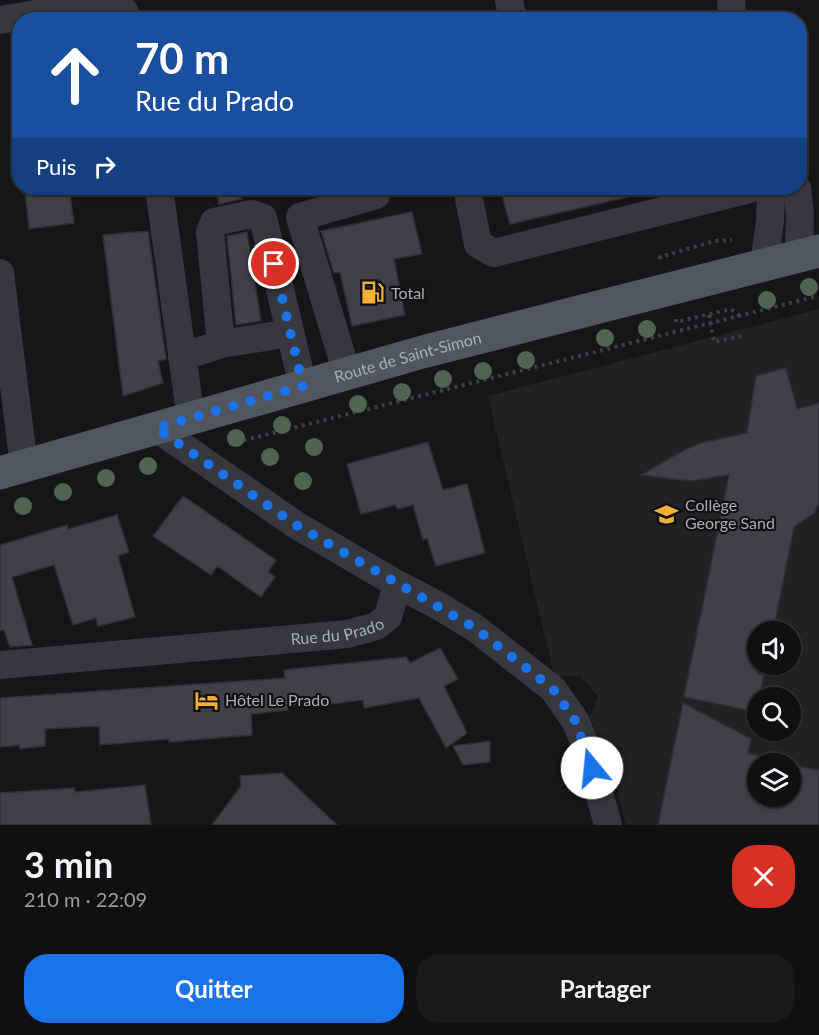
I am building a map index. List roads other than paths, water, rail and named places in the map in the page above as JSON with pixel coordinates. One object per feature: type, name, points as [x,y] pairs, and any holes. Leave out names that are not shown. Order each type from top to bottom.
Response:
[{"type":"main road","name":"Route de Saint-Simon","points":[[12,470],[426,351],[809,253]]},
{"type":"street","points":[[49,12],[104,3],[124,12]]},
{"type":"street","points":[[160,195],[191,419]]},
{"type":"street","points":[[347,374],[300,217],[376,195]]},
{"type":"street","points":[[468,195],[478,244],[494,253],[726,195]]},
{"type":"street","points":[[764,264],[771,195]]},
{"type":"street","points":[[798,195],[809,253]]},
{"type":"street","points":[[221,344],[210,232],[214,222],[252,214],[263,218],[303,386]]},
{"type":"street","points":[[0,273],[12,470]]},
{"type":"street","points":[[182,357],[221,344],[290,333]]},
{"type":"street","points":[[156,428],[296,525],[475,628],[553,689],[580,731],[608,825]]},
{"type":"street","name":"Rue du Prado","points":[[0,665],[348,634],[376,626],[388,617],[397,584]]},
{"type":"place","name":"Total","points":[[373,293]]},
{"type":"place","name":"Collège George Sand","points":[[667,514]]},
{"type":"place","name":"Hôtel Le Prado","points":[[207,700]]}]
